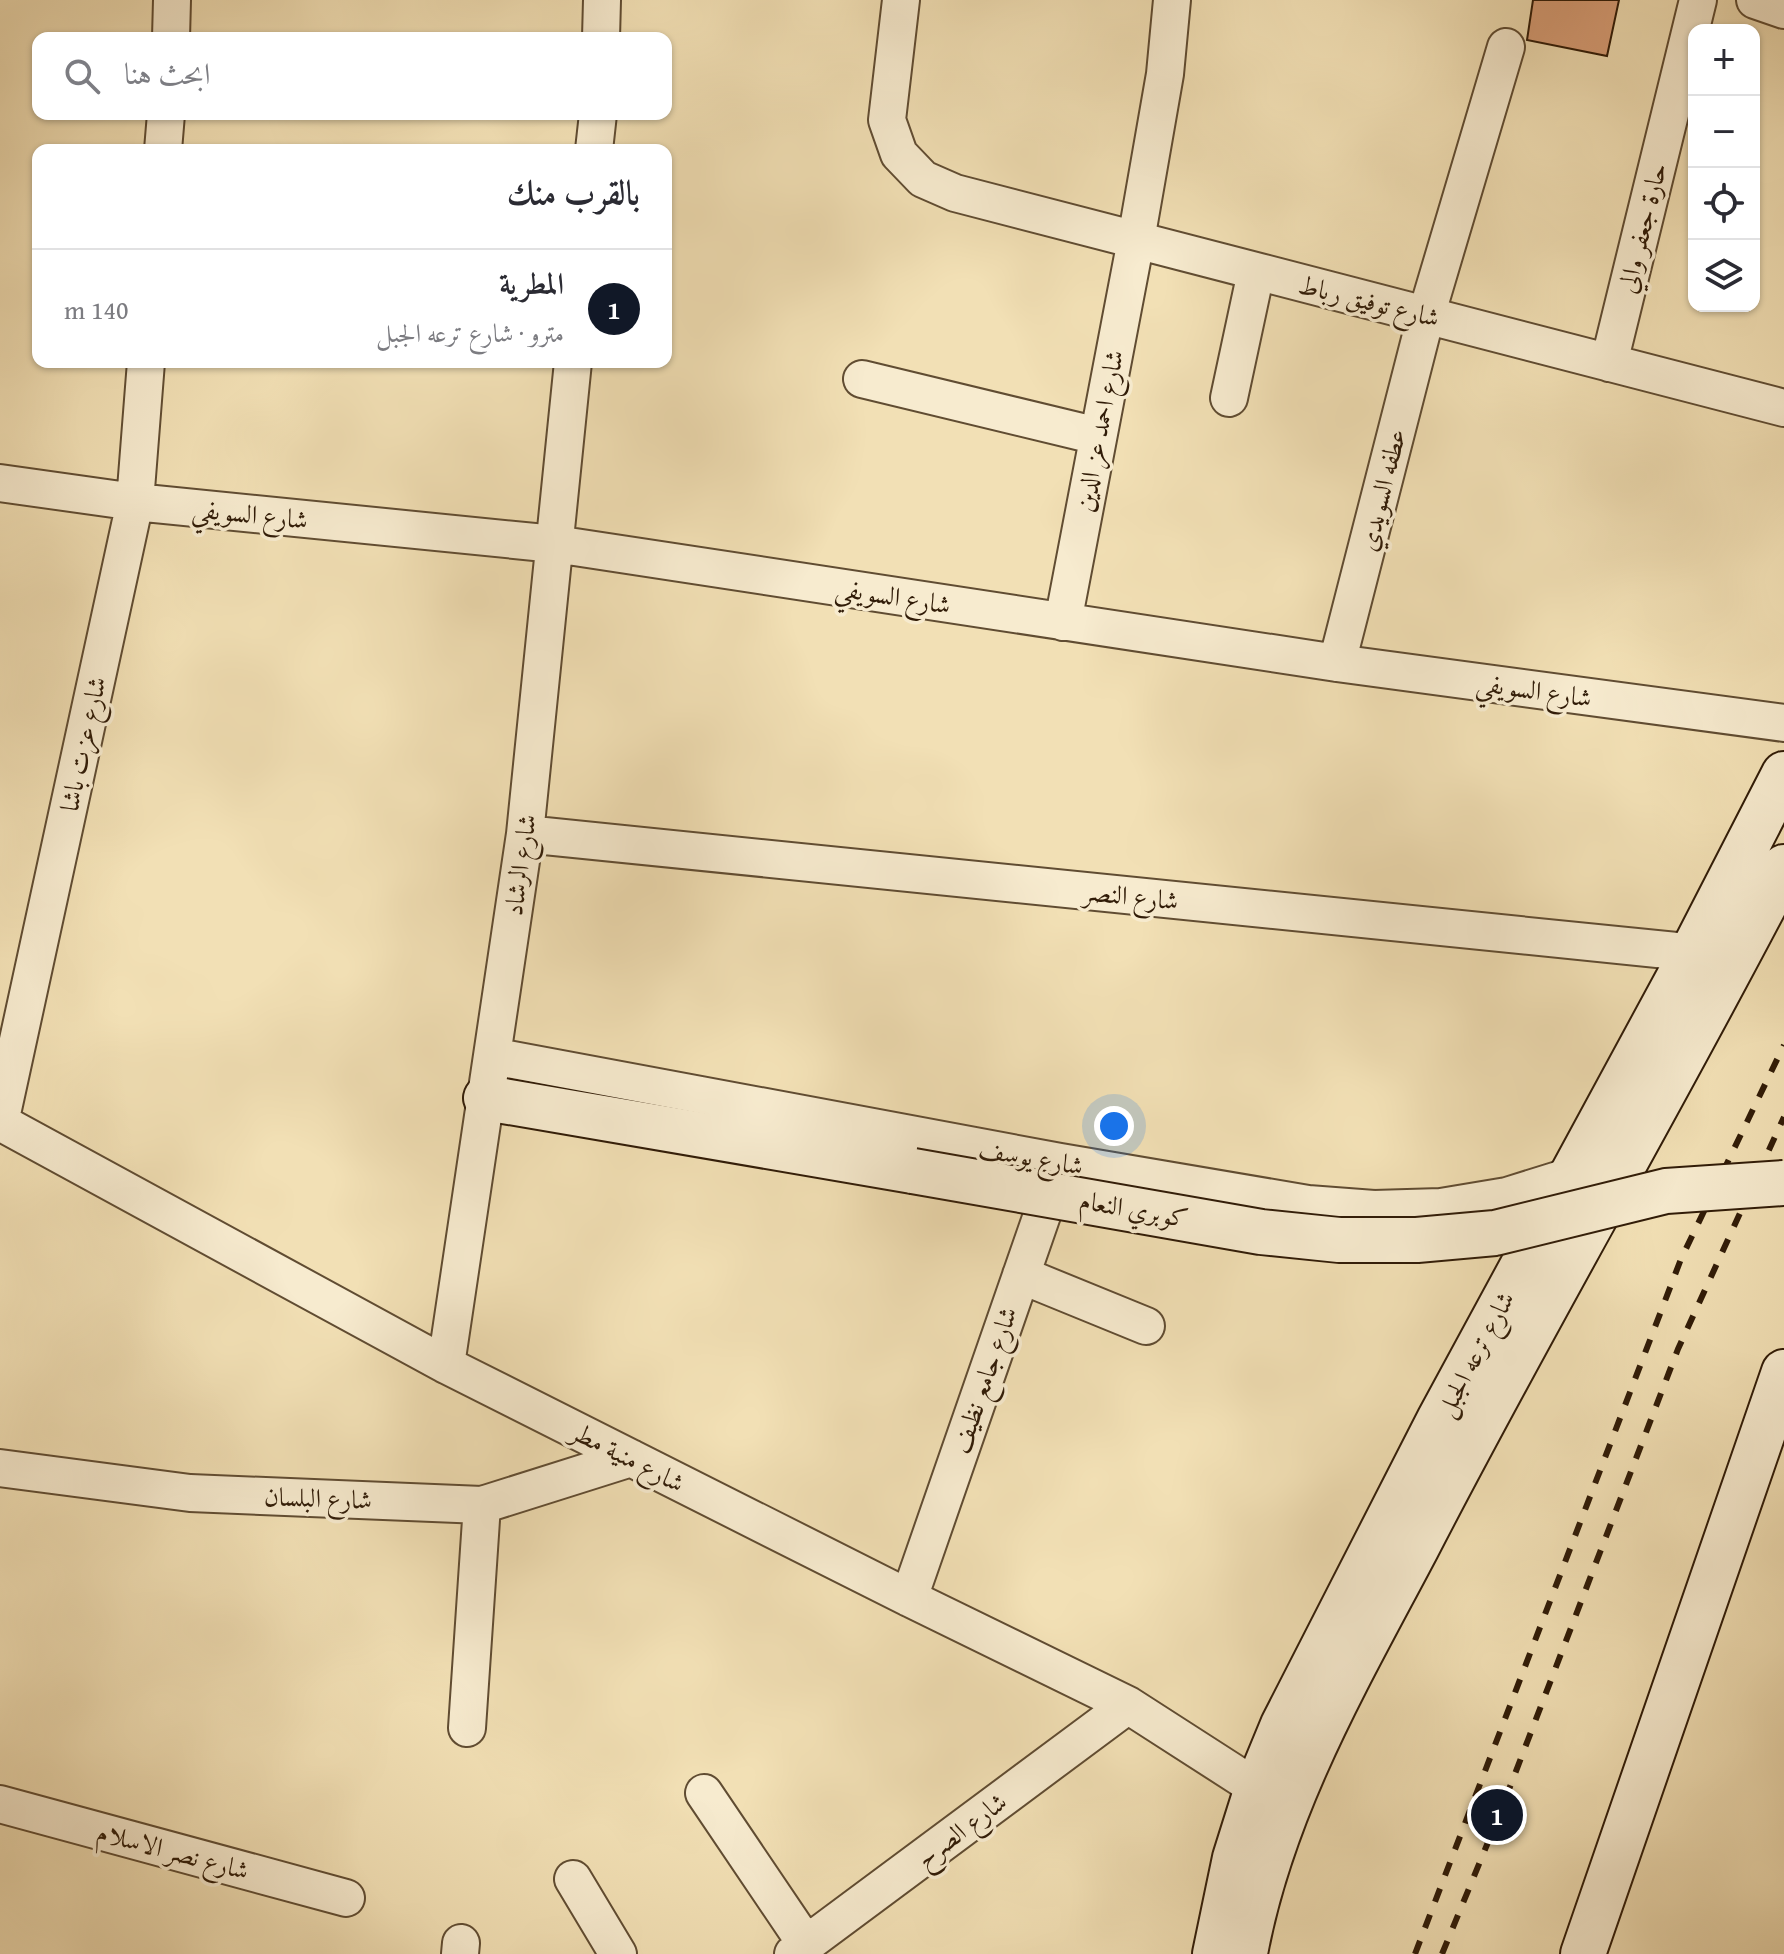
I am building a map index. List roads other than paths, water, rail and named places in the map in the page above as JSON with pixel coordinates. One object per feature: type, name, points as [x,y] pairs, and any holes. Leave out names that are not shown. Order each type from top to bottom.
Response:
[{"type":"street","points":[[171,32],[172,0]]},
{"type":"street","points":[[601,32],[602,0]]},
{"type":"street","name":"شارع توفيق رباط","points":[[901,0],[887,120],[899,154],[923,179],[955,193],[1784,408]]},
{"type":"street","name":"شارع احمد عز الدين","points":[[1063,622],[1136,240],[1165,74],[1172,0]]},
{"type":"street","name":"حارة جعفر والي","points":[[1609,363],[1698,0]]},
{"type":"street","points":[[1755,0],[1784,10]]},
{"type":"street","name":"عطفه السويدي","points":[[1337,663],[1426,316],[1506,47]]},
{"type":"street","points":[[164,144],[166,120]]},
{"type":"street","points":[[595,144],[597,120]]},
{"type":"street","points":[[1229,398],[1256,272]]},
{"type":"street","name":"شارع عزت باشا","points":[[0,1123],[135,502],[146,368]]},
{"type":"street","name":"شارع الرشاد","points":[[446,1365],[525,834],[572,368]]},
{"type":"street","points":[[862,379],[1098,436]]},
{"type":"street","name":"شارع السويفي","points":[[0,483],[135,502],[555,544],[1337,663],[1784,723]]},
{"type":"street","name":"شارع ترعه الجبل","points":[[1215,1954],[1235,1858],[1257,1788],[1283,1725],[1439,1420],[1692,953],[1784,774]]},
{"type":"street","name":"شارع النصر","points":[[525,834],[1738,957]]},
{"type":"street","name":"شارع ترعه الجبل","points":[[1244,1954],[1264,1874],[1286,1808],[1313,1744],[1477,1430],[1738,957],[1784,867]]},
{"type":"street","name":"شارع يوسف","points":[[489,1077],[1060,1162],[1308,1204],[1374,1209],[1441,1207],[1507,1196],[1571,1176]]},
{"type":"street","name":"كوبري النعام","points":[[489,1077],[913,1171],[1261,1232],[1339,1240],[1417,1240],[1495,1233],[1666,1191],[1784,1183]]},
{"type":"street","name":"شارع منية مطر","points":[[0,1123],[446,1365],[1128,1705],[1257,1788]]},
{"type":"street","name":"شارع جامع نظيف","points":[[909,1598],[1060,1162]]},
{"type":"street","points":[[1021,1275],[1146,1326]]},
{"type":"street","points":[[1583,1954],[1784,1372]]},
{"type":"street","name":"شارع البلسان","points":[[0,1472],[190,1493],[482,1505],[631,1458]]},
{"type":"street","points":[[467,1728],[482,1505]]},
{"type":"street","name":"شارع الصرح","points":[[800,1949],[1128,1705]]},
{"type":"street","points":[[704,1793],[800,1949]]},
{"type":"street","name":"شارع نصر الاسلام","points":[[0,1804],[346,1898]]},
{"type":"street","points":[[573,1879],[618,1954]]},
{"type":"railway","points":[[1415,1954],[1681,1259],[1784,1045]]},
{"type":"railway","points":[[1442,1954],[1498,1818],[1678,1349],[1784,1117]]},
{"type":"place","name":"المطرية","points":[[1497,1815]]}]
